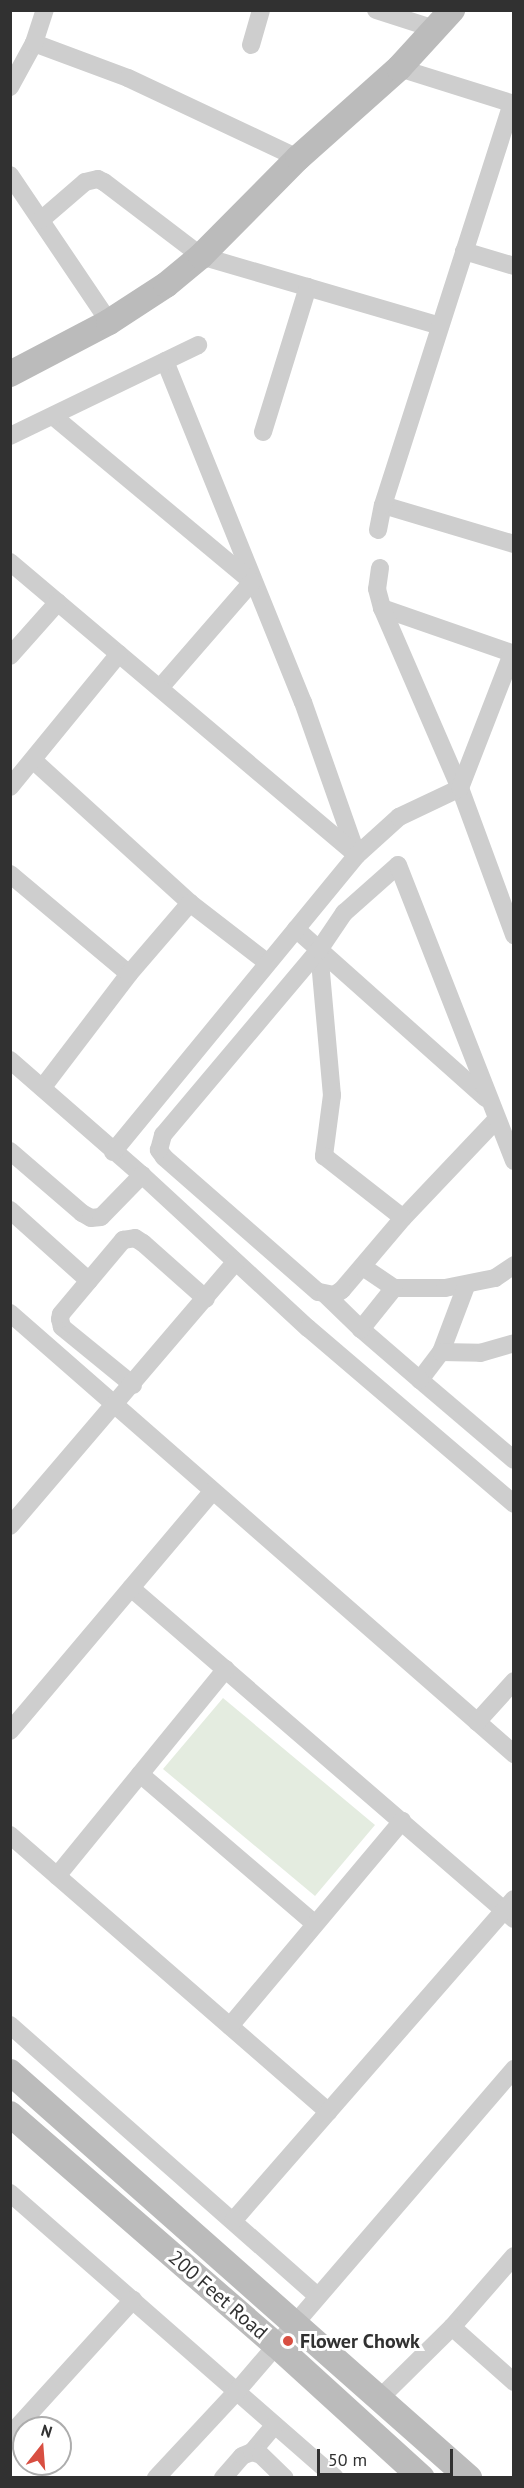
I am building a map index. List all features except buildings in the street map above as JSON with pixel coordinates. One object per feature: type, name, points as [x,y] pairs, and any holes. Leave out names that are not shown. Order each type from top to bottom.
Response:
[{"type":"street","points":[[10,87],[34,44],[45,10]]},
{"type":"street","points":[[251,45],[261,10]]},
{"type":"street","points":[[376,10],[444,20]]},
{"type":"street","points":[[11,373],[139,305],[201,256],[298,158],[399,68],[444,20]]},
{"type":"street","points":[[34,44],[128,78],[298,158]]},
{"type":"street","points":[[378,530],[383,505],[513,103],[399,68]]},
{"type":"street","points":[[10,175],[110,322]]},
{"type":"street","points":[[41,220],[85,182],[98,179],[201,256],[440,326]]},
{"type":"street","points":[[464,251],[513,266]]},
{"type":"street","points":[[263,432],[308,286]]},
{"type":"street","points":[[10,436],[198,345]]},
{"type":"street","points":[[165,361],[252,582],[303,702],[357,855]]},
{"type":"street","points":[[53,416],[252,582]]},
{"type":"street","points":[[383,505],[513,544]]},
{"type":"street","points":[[10,562],[357,855]]},
{"type":"street","points":[[380,568],[377,589],[382,608],[460,788],[513,936]]},
{"type":"street","points":[[160,688],[252,582]]},
{"type":"street","points":[[10,656],[58,602]]},
{"type":"street","points":[[113,1152],[357,855],[399,817],[460,788],[513,654],[382,608]]},
{"type":"street","points":[[10,787],[119,654]]},
{"type":"street","points":[[33,760],[190,903],[268,963]]},
{"type":"street","points":[[497,1119],[404,1218],[342,1290],[334,1295],[318,1292],[164,1157],[159,1150],[163,1135],[319,950],[344,913],[398,866],[489,1101],[497,1119],[513,1161]]},
{"type":"street","points":[[10,874],[129,974]]},
{"type":"street","points":[[42,1088],[129,974],[190,903]]},
{"type":"street","points":[[297,928],[489,1101]]},
{"type":"street","points":[[319,950],[332,1105],[324,1142],[324,1155],[404,1218]]},
{"type":"street","points":[[10,1060],[142,1175],[235,1263],[513,1504]]},
{"type":"street","points":[[10,1151],[82,1214],[91,1218],[102,1217],[142,1175]]},
{"type":"street","points":[[10,1210],[89,1281]]},
{"type":"street","points":[[133,1385],[62,1327],[61,1314],[123,1240],[135,1238],[206,1299]]},
{"type":"street","points":[[10,1526],[117,1404],[235,1263]]},
{"type":"street","points":[[363,1267],[394,1288],[466,1286],[495,1278],[513,1265]]},
{"type":"street","points":[[420,1380],[441,1352],[466,1286]]},
{"type":"street","points":[[361,1329],[394,1288]]},
{"type":"street","points":[[326,1295],[361,1329],[513,1460]]},
{"type":"street","points":[[12,1318],[117,1404],[513,1754]]},
{"type":"street","points":[[441,1352],[480,1353],[513,1343]]},
{"type":"street","points":[[10,1731],[213,1491]]},
{"type":"street","points":[[131,1588],[402,1821],[510,1909],[233,2221]]},
{"type":"street","points":[[57,1876],[225,1669]]},
{"type":"street","points":[[477,1722],[513,1681]]},
{"type":"street","points":[[140,1774],[315,1924]]},
{"type":"street","points":[[230,2026],[402,1821]]},
{"type":"street","points":[[10,1835],[328,2112]]},
{"type":"street","points":[[10,2025],[317,2296]]},
{"type":"street","points":[[156,2478],[237,2391],[513,2069]]},
{"type":"street","points":[[10,2072],[469,2478]]},
{"type":"street","name":"200 Feet Road","points":[[10,2114],[276,2345],[422,2478]]},
{"type":"street","points":[[10,2193],[335,2478]]},
{"type":"street","points":[[380,2398],[452,2327],[513,2256]]},
{"type":"street","points":[[10,2435],[133,2300]]},
{"type":"street","points":[[452,2327],[513,2382]]},
{"type":"street","points":[[223,2478],[242,2456],[252,2452],[275,2425]]},
{"type":"street","points":[[252,2452],[261,2455],[285,2478]]},
{"type":"shaded area","points":[[223,1698],[375,1825],[315,1896],[163,1769]]},
{"type":"place","name":"Flower Chowk","points":[[288,2341]]}]
